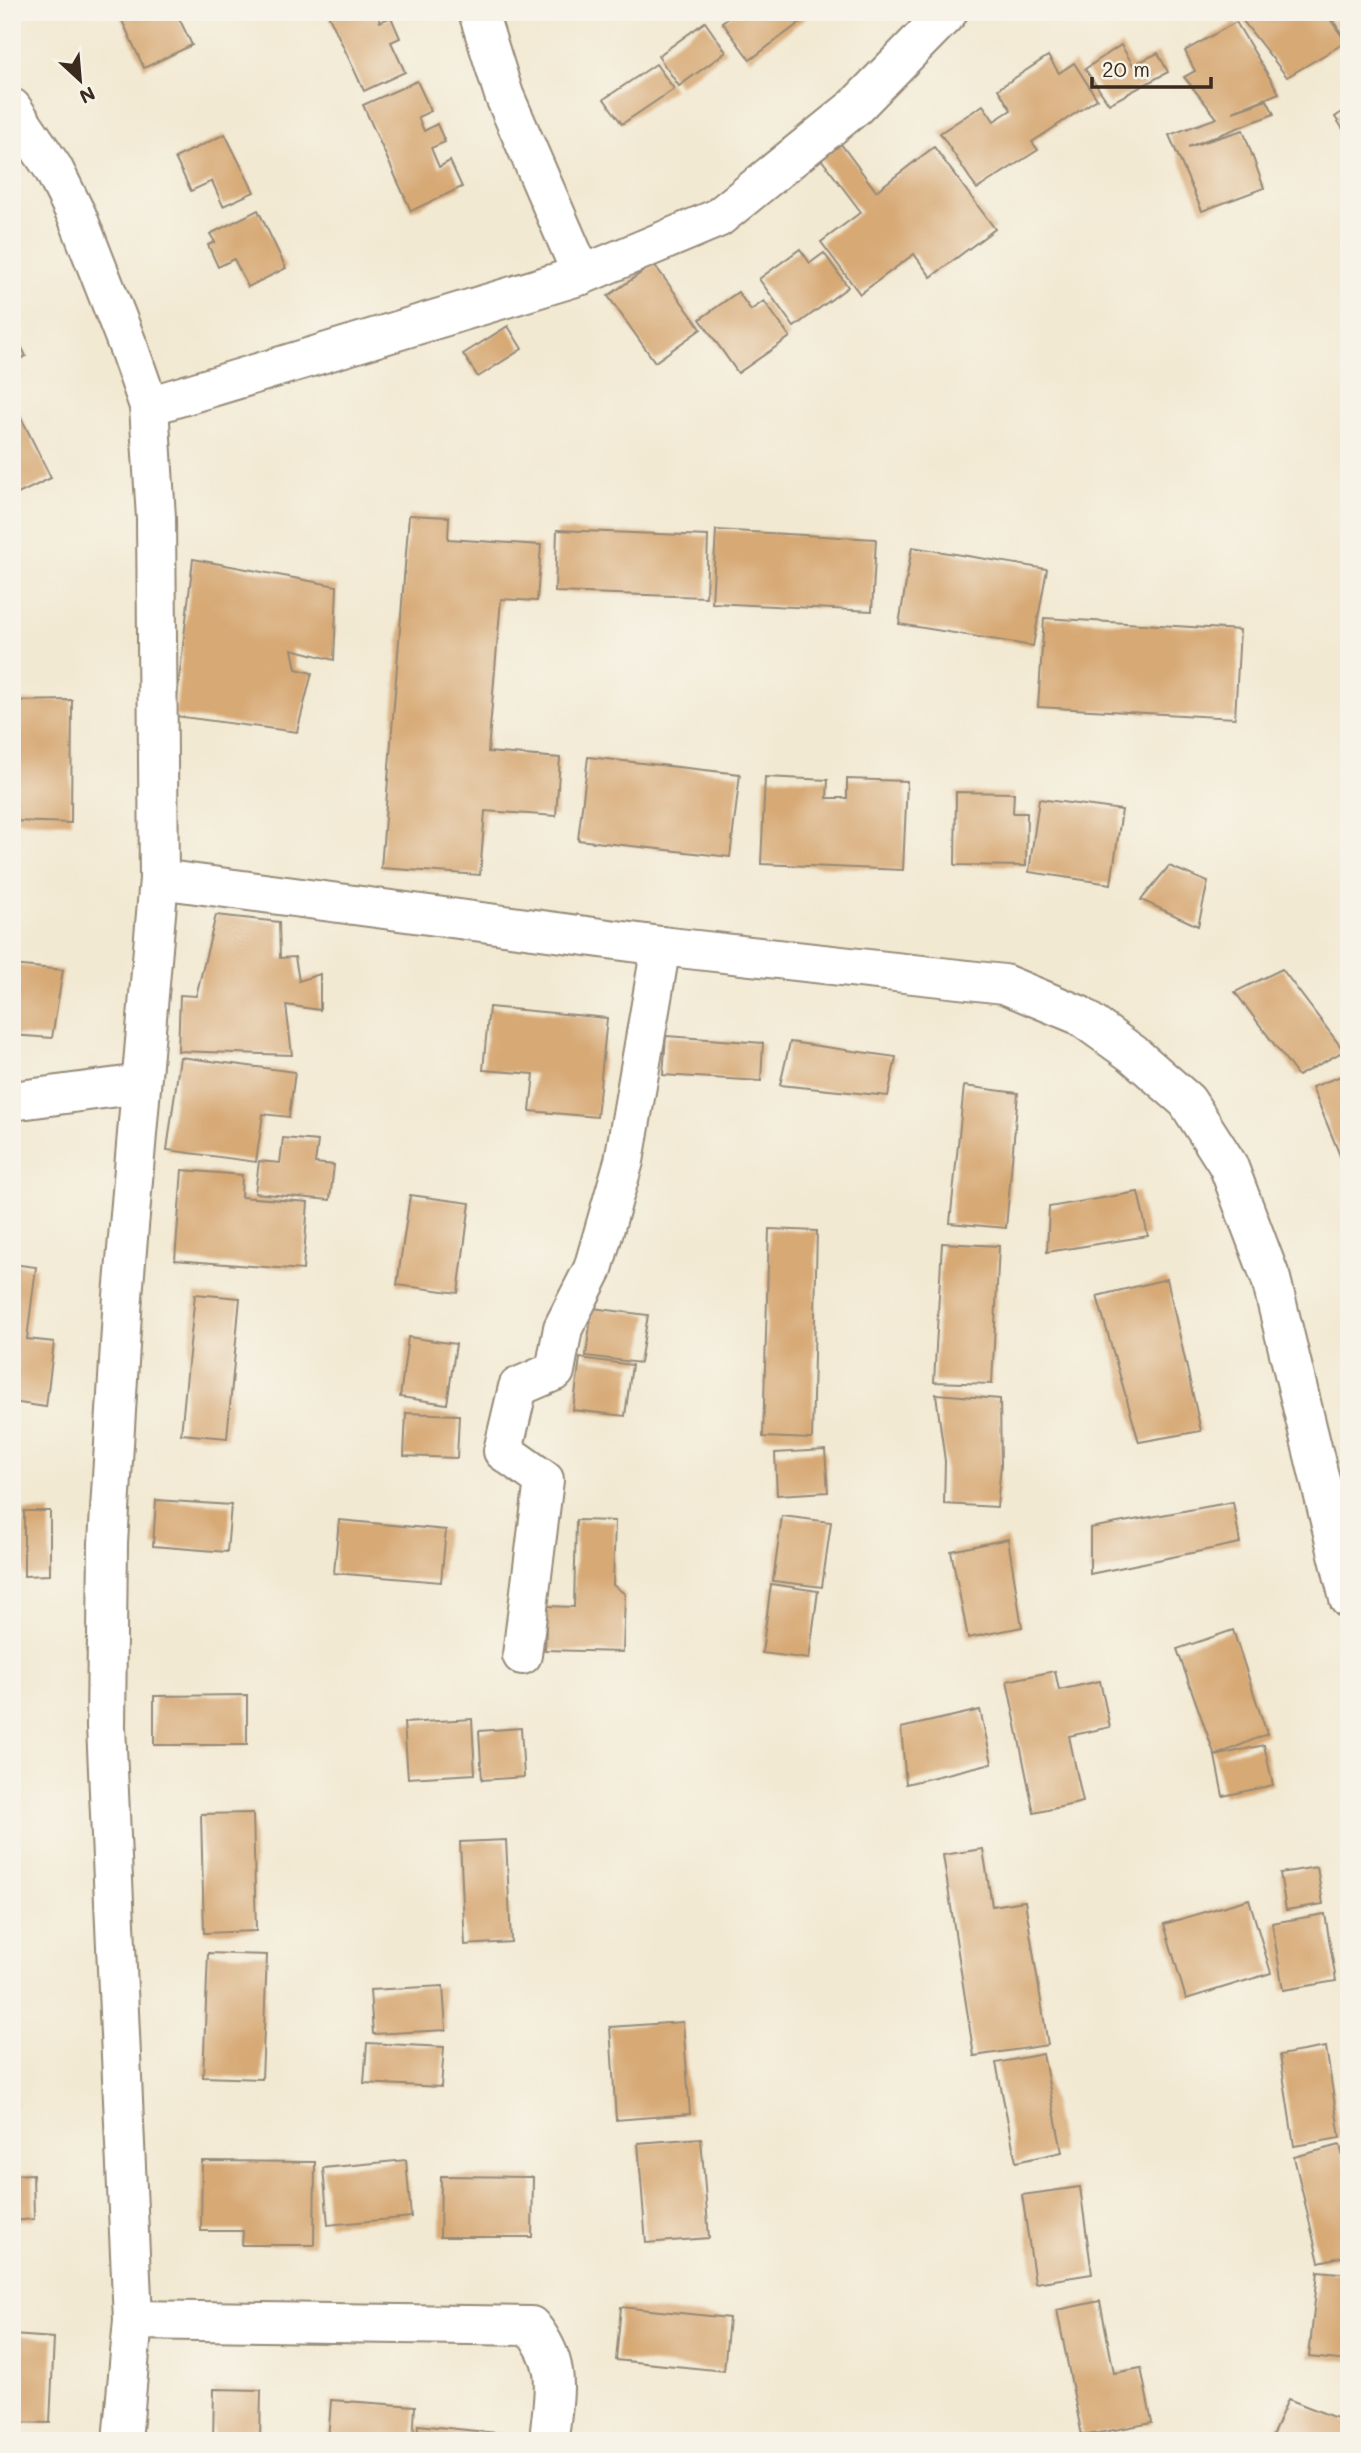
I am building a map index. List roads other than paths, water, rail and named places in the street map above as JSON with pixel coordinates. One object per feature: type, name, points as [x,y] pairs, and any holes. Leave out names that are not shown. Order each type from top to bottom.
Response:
[{"type":"street","points":[[478,12],[504,95],[582,275]]},
{"type":"street","points":[[149,406],[582,275],[718,218],[764,184],[855,107],[948,12]]},
{"type":"street","points":[[12,108],[53,168],[77,216],[99,264],[149,406],[156,518],[159,879],[123,1296],[108,1543],[106,1726],[133,2320],[122,2441]]},
{"type":"street","points":[[159,879],[662,946],[1004,984],[1079,1015],[1133,1054],[1187,1101],[1228,1165],[1271,1279],[1349,1599]]},
{"type":"street","points":[[522,1655],[544,1480],[503,1451],[518,1387],[555,1371],[562,1328],[593,1269],[624,1161],[662,946]]},
{"type":"street","points":[[12,1101],[141,1084]]},
{"type":"street","points":[[133,2320],[330,2326],[531,2326],[548,2347],[554,2367],[550,2441]]}]
